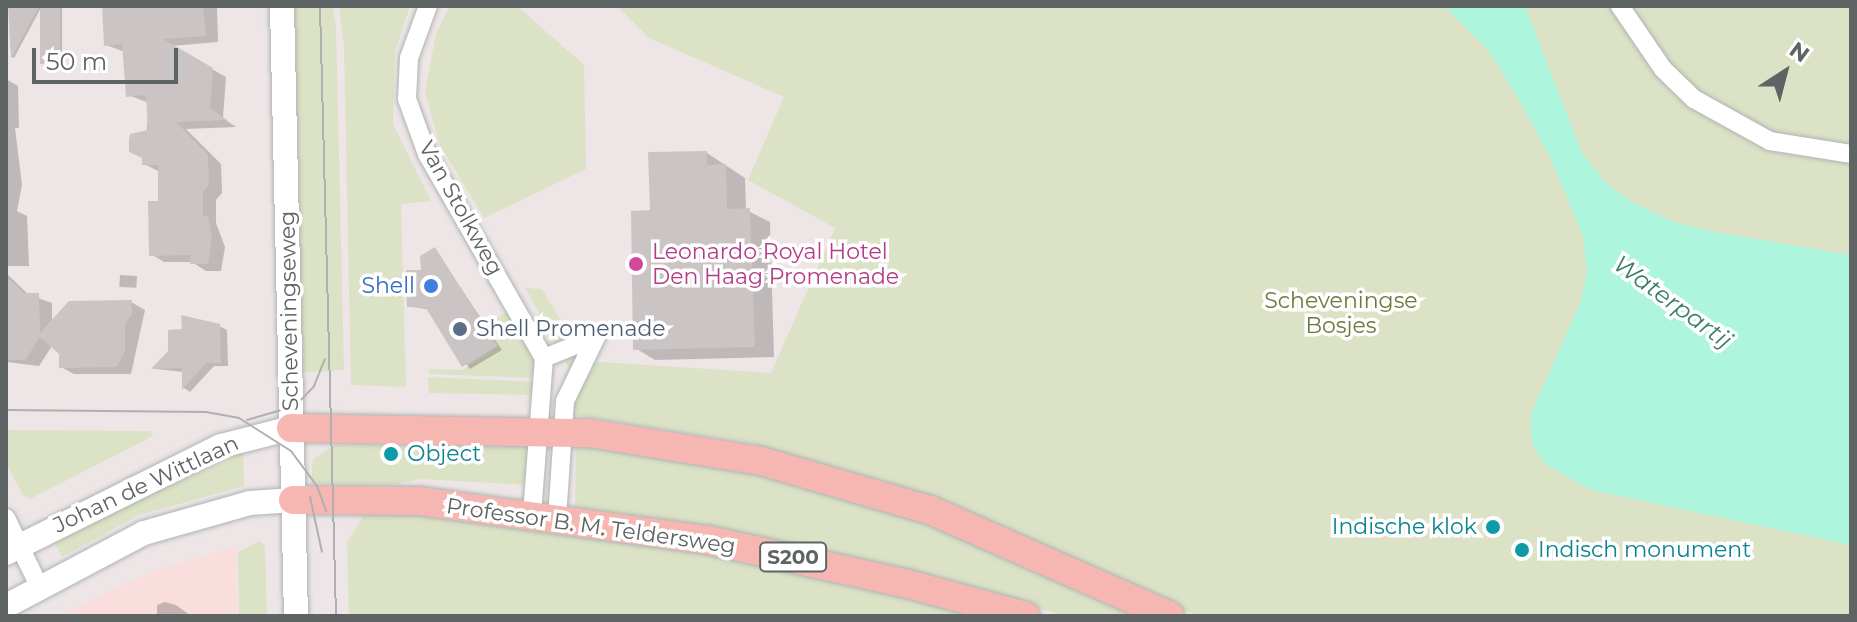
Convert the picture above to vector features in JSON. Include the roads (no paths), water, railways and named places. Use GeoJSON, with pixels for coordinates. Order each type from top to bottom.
{"type":"FeatureCollection","features":[{"type":"Feature","properties":{"kind":"main road"},"geometry":{"type":"LineString","coordinates":[[291,428],[550,432],[675,444],[761,461],[865,490],[968,526],[1170,616]]}},
{"type":"Feature","properties":{"kind":"main road","name":"Professor B. M. Teldersweg"},"geometry":{"type":"LineString","coordinates":[[293,500],[363,497],[544,515],[794,557],[1026,616]]}},
{"type":"Feature","properties":{"kind":"street","name":"Scheveningseweg"},"geometry":{"type":"LineString","coordinates":[[282,6],[296,616]]}},
{"type":"Feature","properties":{"kind":"street","name":"Van Stolkweg"},"geometry":{"type":"LineString","coordinates":[[428,6],[409,58],[407,99],[427,154],[544,358]]}},
{"type":"Feature","properties":{"kind":"street"},"geometry":{"type":"LineString","coordinates":[[1620,6],[1663,69],[1694,99],[1770,141],[1851,154]]}},
{"type":"Feature","properties":{"kind":"street"},"geometry":{"type":"LineString","coordinates":[[544,515],[550,432],[544,358],[596,337],[550,432]]}},
{"type":"Feature","properties":{"kind":"street","name":"Johan de Wittlaan"},"geometry":{"type":"LineString","coordinates":[[12,550],[221,446],[291,428]]}},
{"type":"Feature","properties":{"kind":"street","name":"Johan de Wittlaan"},"geometry":{"type":"LineString","coordinates":[[6,606],[178,521],[250,503],[293,500]]}},
{"type":"Feature","properties":{"kind":"street"},"geometry":{"type":"LineString","coordinates":[[6,518],[12,550],[40,588]]}},
{"type":"Feature","properties":{"kind":"water","name":"Waterpartij"},"geometry":{"type":"Polygon","coordinates":[[[1444,6],[1525,6],[1582,153],[1606,183],[1632,202],[1671,221],[1709,231],[1851,255],[1851,545],[1591,490],[1546,465],[1532,444],[1530,416],[1580,303],[1587,272],[1583,236],[1550,157],[1515,93],[1488,50],[1444,6]]]}},
{"type":"Feature","properties":{"kind":"tram line"},"geometry":{"type":"LineString","coordinates":[[320,6],[336,616]]}},
{"type":"Feature","properties":{"kind":"tram line"},"geometry":{"type":"LineString","coordinates":[[247,420],[295,406],[314,386],[325,359]]}},
{"type":"Feature","properties":{"kind":"tram line"},"geometry":{"type":"LineString","coordinates":[[6,410],[206,412],[239,418],[291,451],[317,486],[326,511]]}},
{"type":"Feature","properties":{"kind":"tram line"},"geometry":{"type":"LineString","coordinates":[[310,497],[322,552]]}},
{"type":"Feature","properties":{"kind":"place","name":"Leonardo Royal Hotel Den Haag Promenade"},"geometry":{"type":"Point","coordinates":[636,264]}},
{"type":"Feature","properties":{"kind":"place","name":"Shell"},"geometry":{"type":"Point","coordinates":[431,286]}},
{"type":"Feature","properties":{"kind":"place","name":"Shell Promenade"},"geometry":{"type":"Point","coordinates":[460,329]}},
{"type":"Feature","properties":{"kind":"place","name":"Object"},"geometry":{"type":"Point","coordinates":[391,454]}},
{"type":"Feature","properties":{"kind":"place","name":"Indische klok"},"geometry":{"type":"Point","coordinates":[1493,527]}},
{"type":"Feature","properties":{"kind":"place","name":"Indisch monument"},"geometry":{"type":"Point","coordinates":[1522,550]}},
{"type":"Feature","properties":{"kind":"park label","name":"Scheveningse Bosjes"},"geometry":{"type":"Point","coordinates":[1341,312]}}]}
